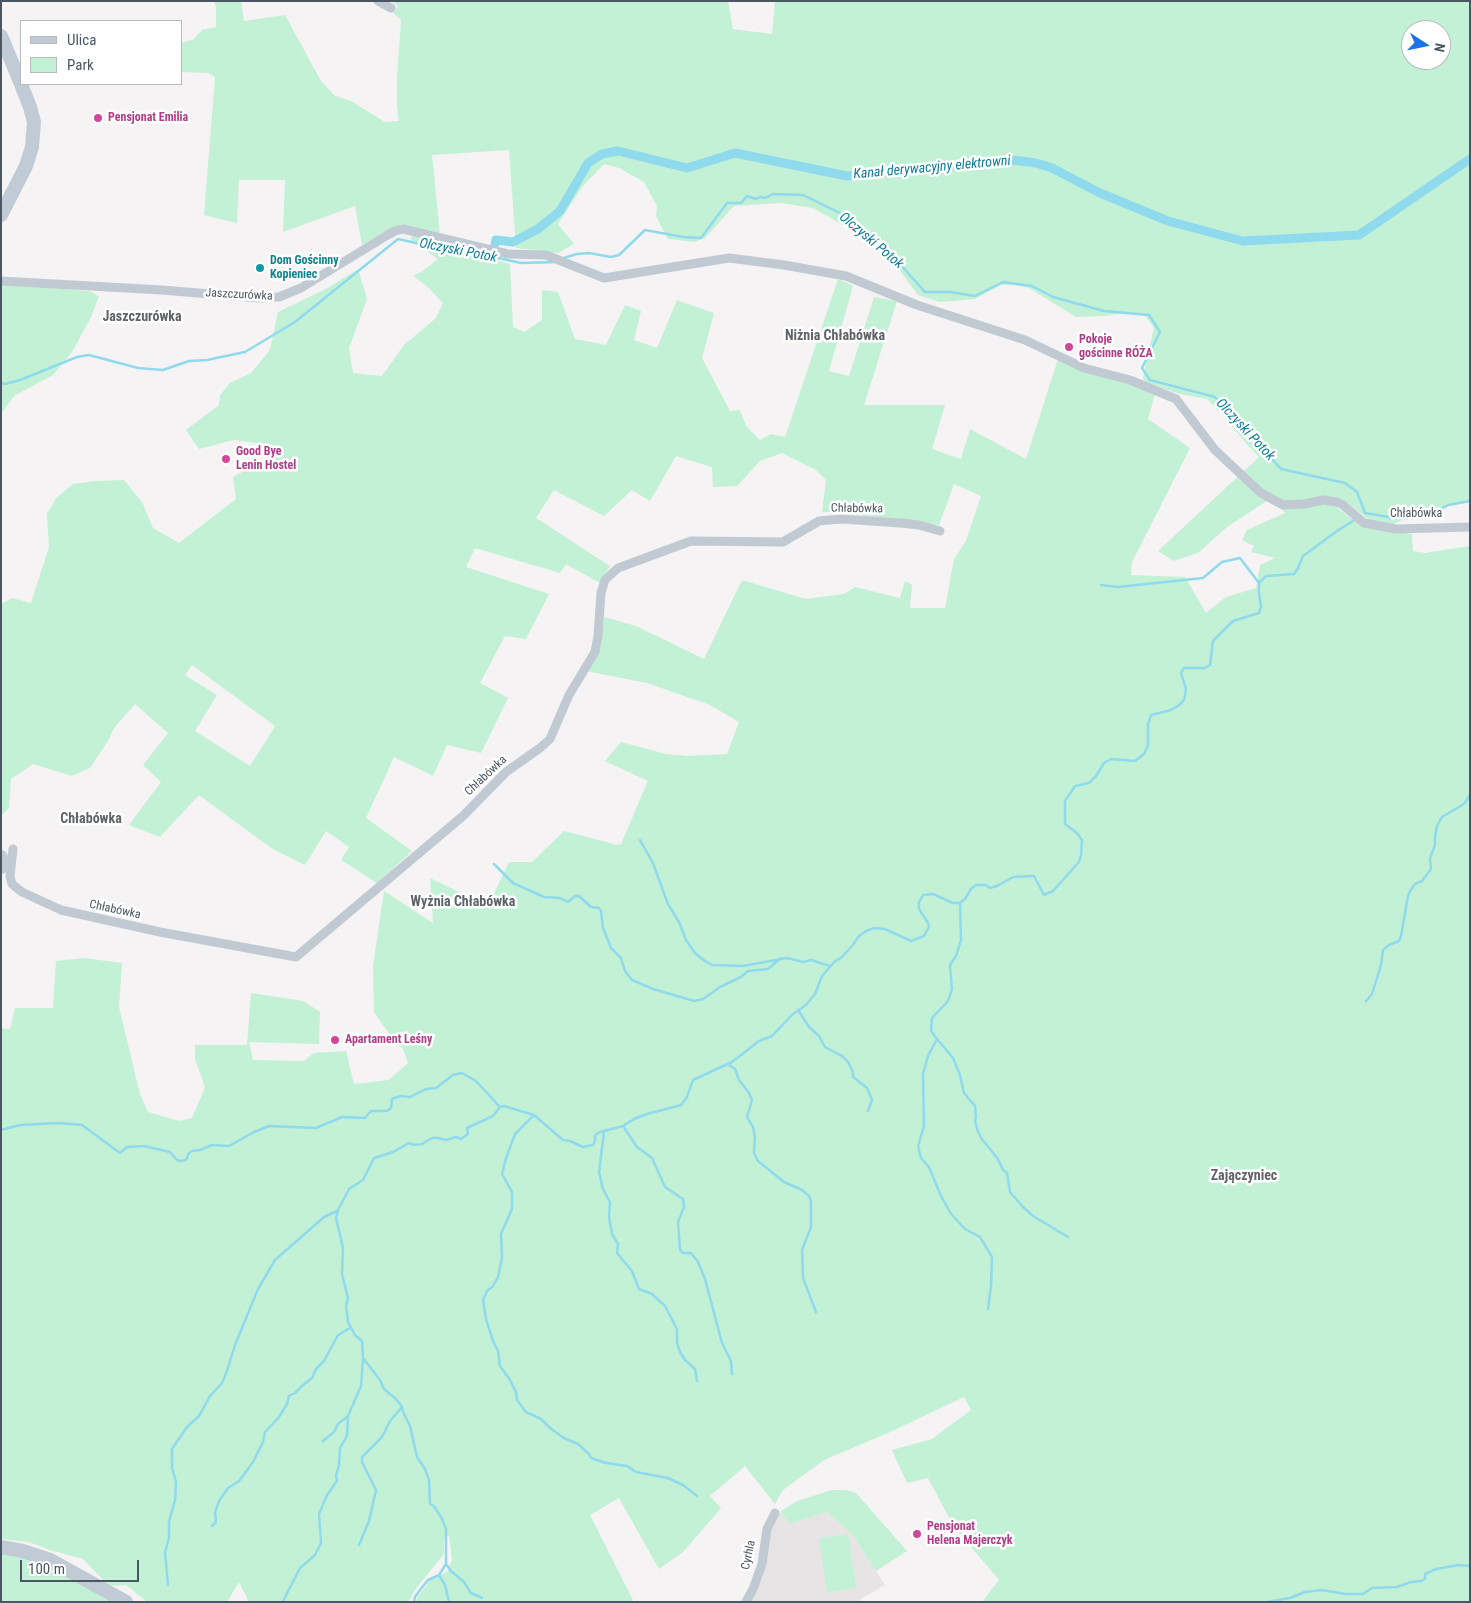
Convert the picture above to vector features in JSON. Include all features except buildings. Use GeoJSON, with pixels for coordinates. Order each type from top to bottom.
{"type":"FeatureCollection","features":[{"type":"Feature","properties":{"kind":"street"},"geometry":{"type":"LineString","coordinates":[[378,1],[391,8]]}},
{"type":"Feature","properties":{"kind":"street"},"geometry":{"type":"LineString","coordinates":[[1,36],[20,82]]}},
{"type":"Feature","properties":{"kind":"street"},"geometry":{"type":"LineString","coordinates":[[1,215],[24,172],[32,147],[33,118],[21,85]]}},
{"type":"Feature","properties":{"kind":"street","name":"Jaszczurówka"},"geometry":{"type":"LineString","coordinates":[[1,281],[162,290],[254,298],[279,297],[302,288],[386,236],[403,229],[508,254],[546,255]]}},
{"type":"Feature","properties":{"kind":"street","name":"Chłabówka"},"geometry":{"type":"LineString","coordinates":[[546,255],[604,278],[729,258],[846,276],[917,305],[1025,340],[1084,368],[1130,380],[1176,399],[1215,450],[1261,493],[1283,505],[1304,504],[1322,500],[1337,502],[1364,523],[1396,529],[1470,527]]}},
{"type":"Feature","properties":{"kind":"street","name":"Chłabówka"},"geometry":{"type":"LineString","coordinates":[[7,853],[12,884],[18,890],[57,909],[165,933],[296,956],[463,816],[506,772],[540,748],[550,738],[569,696],[595,652],[601,594],[605,580],[618,568],[691,541],[783,542],[819,521],[841,519],[901,522],[919,524],[940,531]]}},
{"type":"Feature","properties":{"kind":"street"},"geometry":{"type":"LineString","coordinates":[[1,868],[7,853]]}},
{"type":"Feature","properties":{"kind":"street","name":"Cyrhla"},"geometry":{"type":"LineString","coordinates":[[746,1602],[762,1564],[768,1530],[775,1513]]}},
{"type":"Feature","properties":{"kind":"street"},"geometry":{"type":"LineString","coordinates":[[1,1547],[23,1551],[53,1561],[126,1602]]}},
{"type":"Feature","properties":{"kind":"shaded area"},"geometry":{"type":"Polygon","coordinates":[[[781,1511],[789,1524],[827,1512],[851,1533],[885,1585],[861,1599],[861,1602],[753,1602],[750,1599],[773,1525],[781,1511]]]}},
{"type":"Feature","properties":{"kind":"green space"},"geometry":{"type":"Polygon","coordinates":[[[213,1],[241,1],[244,21],[285,15],[321,81],[335,96],[351,101],[385,122],[399,121],[397,78],[401,20],[393,13],[398,6],[392,1],[728,1],[733,29],[772,34],[775,1],[1470,1],[1470,501],[1411,515],[1392,525],[1369,520],[1348,503],[1335,506],[1363,525],[1380,530],[1412,534],[1413,551],[1425,553],[1470,546],[1470,1602],[982,1602],[999,1580],[954,1527],[928,1478],[907,1483],[892,1450],[932,1439],[971,1410],[964,1397],[888,1433],[824,1460],[783,1490],[775,1504],[745,1466],[710,1496],[721,1508],[683,1552],[659,1569],[619,1498],[590,1515],[633,1600],[631,1602],[416,1602],[430,1580],[447,1572],[452,1560],[449,1535],[444,1539],[444,1554],[417,1587],[408,1602],[249,1602],[239,1582],[227,1602],[147,1602],[126,1585],[109,1586],[83,1559],[29,1542],[1,1539],[1,1028],[10,1029],[15,1008],[53,1008],[56,961],[84,958],[122,963],[119,1007],[140,1094],[148,1112],[179,1121],[192,1118],[205,1087],[195,1059],[195,1045],[247,1045],[251,993],[303,1001],[320,1012],[319,1044],[249,1042],[253,1060],[304,1061],[314,1053],[346,1051],[354,1084],[389,1080],[408,1063],[403,1049],[395,1042],[374,1012],[373,966],[384,891],[433,923],[430,878],[488,906],[509,862],[532,862],[564,831],[617,845],[621,844],[648,781],[605,761],[621,742],[666,754],[687,756],[727,754],[739,722],[710,705],[647,683],[586,671],[601,646],[604,617],[636,626],[704,659],[742,580],[806,599],[844,594],[855,587],[900,598],[905,581],[912,585],[910,608],[945,608],[954,559],[966,541],[981,496],[954,484],[939,525],[822,512],[826,480],[816,470],[782,453],[760,461],[737,486],[713,487],[712,467],[676,456],[650,501],[632,490],[604,516],[554,490],[536,518],[610,566],[600,583],[566,564],[560,573],[475,548],[466,567],[549,594],[526,639],[505,636],[480,683],[508,698],[481,753],[447,745],[433,776],[394,757],[366,818],[412,851],[377,883],[341,860],[349,847],[326,831],[305,865],[271,848],[199,795],[160,837],[129,825],[161,782],[143,765],[168,733],[135,704],[114,728],[108,741],[90,768],[72,776],[33,764],[11,779],[9,808],[1,816],[1,604],[12,598],[31,603],[49,547],[47,514],[56,498],[73,484],[124,480],[142,502],[153,528],[179,543],[236,499],[233,477],[264,460],[263,444],[234,440],[199,449],[186,430],[219,405],[220,395],[230,383],[251,373],[270,350],[278,312],[326,289],[358,269],[367,299],[349,348],[353,373],[382,376],[404,345],[436,318],[443,303],[428,287],[413,276],[438,259],[411,240],[412,234],[510,264],[513,327],[524,332],[542,320],[542,290],[558,292],[575,339],[606,345],[625,305],[641,311],[634,340],[657,348],[677,300],[714,313],[702,358],[730,411],[740,410],[746,426],[760,440],[771,434],[785,437],[838,279],[853,286],[829,371],[849,376],[874,297],[897,301],[864,405],[945,405],[932,449],[961,459],[970,429],[1026,459],[1058,359],[1126,380],[1155,394],[1148,419],[1190,448],[1132,562],[1131,575],[1185,577],[1206,613],[1226,597],[1256,588],[1260,565],[1275,558],[1251,552],[1254,546],[1242,540],[1247,530],[1285,513],[1273,497],[1227,527],[1198,553],[1174,561],[1158,551],[1259,457],[1207,399],[1179,394],[1145,382],[1143,377],[1154,328],[1144,314],[1126,313],[1076,317],[1029,288],[1013,285],[1001,285],[975,299],[940,302],[918,295],[892,260],[848,228],[813,208],[781,203],[734,206],[705,238],[695,242],[668,239],[656,216],[657,206],[644,182],[619,168],[604,164],[582,187],[558,224],[574,244],[558,253],[516,248],[509,150],[432,155],[440,235],[395,228],[362,245],[355,206],[283,232],[285,180],[239,180],[237,223],[204,215],[215,77],[208,73],[182,72],[182,43],[194,39],[202,30],[216,27],[216,6],[213,1]],[[192,665],[185,675],[217,695],[195,731],[250,766],[275,726],[192,665]]]}},
{"type":"Feature","properties":{"kind":"green space"},"geometry":{"type":"Polygon","coordinates":[[[1,284],[89,291],[99,296],[91,317],[72,352],[53,375],[14,396],[1,414],[1,284]]]}},
{"type":"Feature","properties":{"kind":"green space"},"geometry":{"type":"Polygon","coordinates":[[[832,1490],[846,1490],[856,1493],[907,1551],[876,1571],[851,1533],[827,1512],[789,1524],[781,1511],[797,1501],[832,1490]]]}},
{"type":"Feature","properties":{"kind":"green space"},"geometry":{"type":"Polygon","coordinates":[[[848,1534],[856,1588],[827,1592],[819,1538],[848,1534]]]}},
{"type":"Feature","properties":{"kind":"green space"},"geometry":{"type":"Polygon","coordinates":[[[1,1553],[8,1553],[45,1565],[113,1602],[1,1602],[1,1553]]]}},
{"type":"Feature","properties":{"kind":"waterway","name":"Kanał derywacyjny elektrowni"},"geometry":{"type":"LineString","coordinates":[[495,244],[496,240],[513,242],[538,229],[560,211],[588,163],[602,154],[618,151],[687,168],[735,153],[847,176],[1012,160],[1036,163],[1052,168],[1100,193],[1168,221],[1243,241],[1359,235],[1470,159]]}},
{"type":"Feature","properties":{"kind":"waterway","name":"Olczyski Potok"},"geometry":{"type":"LineString","coordinates":[[560,259],[589,253],[611,257],[619,255],[645,230],[683,237],[701,238],[727,203],[741,203],[747,196],[756,199],[760,197],[765,198],[773,194],[803,195],[846,216],[868,239],[900,264],[925,292],[950,292],[975,296],[1003,282],[1032,286],[1053,297],[1104,311],[1149,315],[1160,332],[1142,368],[1150,380],[1215,397],[1281,469],[1345,483],[1357,492],[1365,513],[1400,519],[1430,515],[1448,505],[1470,501]]}},
{"type":"Feature","properties":{"kind":"waterway","name":"Olczyski Potok"},"geometry":{"type":"LineString","coordinates":[[1,383],[5,384],[20,380],[77,357],[89,355],[138,368],[163,370],[189,361],[207,360],[245,352],[295,322],[398,239],[461,253],[489,256],[521,263],[556,262]]}},
{"type":"Feature","properties":{"kind":"waterway"},"geometry":{"type":"LineString","coordinates":[[1,1130],[20,1125],[58,1123],[82,1125],[120,1153],[127,1147],[144,1146],[170,1152],[180,1161],[186,1160],[192,1151],[212,1145],[229,1146],[269,1126],[316,1128],[342,1117],[365,1118],[371,1111],[387,1111],[391,1108],[392,1099],[400,1096],[410,1097],[426,1089],[436,1088],[453,1075],[462,1073],[476,1081],[500,1107],[504,1106],[534,1115],[563,1140],[583,1147],[593,1145],[595,1135],[600,1132],[623,1126],[647,1114],[681,1105],[687,1097],[693,1080],[732,1062],[759,1041],[772,1036],[793,1014],[806,1005],[815,994],[822,976],[835,961],[841,958],[859,936],[866,931],[874,928],[885,929],[911,941],[924,936],[929,927],[919,909],[919,902],[923,895],[933,894],[953,903],[960,903],[976,885],[986,885],[990,888],[1013,877],[1030,876],[1034,876],[1044,895],[1053,891],[1079,862],[1081,855],[1082,840],[1077,833],[1065,824],[1065,801],[1075,786],[1089,783],[1104,763],[1111,759],[1135,761],[1144,754],[1148,745],[1148,724],[1151,715],[1171,710],[1184,700],[1186,689],[1181,673],[1184,668],[1205,668],[1210,665],[1213,641],[1233,621],[1259,613],[1261,606],[1259,583],[1266,576],[1294,574],[1303,556],[1353,521]]}},
{"type":"Feature","properties":{"kind":"waterway"},"geometry":{"type":"LineString","coordinates":[[1101,585],[1118,587],[1203,578],[1222,562],[1240,558],[1259,583]]}},
{"type":"Feature","properties":{"kind":"waterway"},"geometry":{"type":"LineString","coordinates":[[1366,1001],[1372,994],[1381,965],[1383,950],[1399,941],[1410,891],[1415,884],[1422,881],[1431,869],[1430,858],[1435,845],[1437,826],[1442,817],[1464,804],[1470,795]]}},
{"type":"Feature","properties":{"kind":"waterway"},"geometry":{"type":"LineString","coordinates":[[640,840],[653,863],[668,904],[679,922],[686,940],[695,953],[705,961],[712,965],[743,966],[787,958],[803,962],[811,960],[830,966]]}},
{"type":"Feature","properties":{"kind":"waterway"},"geometry":{"type":"LineString","coordinates":[[494,864],[513,883],[544,897],[560,898],[568,902],[575,896],[579,896],[591,907],[599,908],[603,928],[611,948],[621,958],[625,971],[632,980],[653,989],[694,1001],[703,999],[748,971],[768,969],[781,958]]}},
{"type":"Feature","properties":{"kind":"waterway"},"geometry":{"type":"LineString","coordinates":[[960,903],[961,940],[956,956],[950,965],[952,989],[948,1001],[932,1018],[931,1031],[937,1039],[928,1056],[923,1074],[924,1126],[918,1146],[921,1158],[929,1167],[951,1214],[965,1229],[980,1237],[992,1257],[988,1309]]}},
{"type":"Feature","properties":{"kind":"waterway"},"geometry":{"type":"LineString","coordinates":[[798,1010],[809,1027],[819,1036],[825,1047],[842,1056],[848,1062],[853,1072],[853,1077],[867,1088],[872,1100],[868,1111]]}},
{"type":"Feature","properties":{"kind":"waterway"},"geometry":{"type":"LineString","coordinates":[[937,1039],[953,1058],[960,1075],[964,1093],[975,1106],[977,1129],[981,1138],[1007,1173],[1010,1192],[1033,1216],[1068,1237]]}},
{"type":"Feature","properties":{"kind":"waterway"},"geometry":{"type":"LineString","coordinates":[[728,1064],[735,1069],[739,1080],[752,1100],[747,1117],[753,1127],[755,1137],[754,1153],[758,1161],[784,1182],[802,1190],[809,1196],[811,1201],[811,1227],[802,1250],[803,1278],[816,1312]]}},
{"type":"Feature","properties":{"kind":"waterway"},"geometry":{"type":"LineString","coordinates":[[414,1602],[415,1597],[428,1580],[439,1575],[446,1564],[446,1529],[434,1506],[430,1504],[429,1480],[425,1469],[417,1457],[410,1426],[402,1407],[384,1389],[380,1380],[363,1358],[362,1341],[355,1335],[348,1322],[346,1306],[348,1298],[342,1274],[343,1248],[336,1218],[349,1189],[363,1180],[374,1158],[393,1152],[409,1143],[414,1145],[422,1144],[432,1138],[446,1140],[456,1137],[461,1139],[468,1134],[467,1128],[493,1116],[500,1107]]}},
{"type":"Feature","properties":{"kind":"waterway"},"geometry":{"type":"LineString","coordinates":[[534,1115],[515,1134],[506,1158],[502,1174],[512,1192],[512,1209],[501,1234],[502,1258],[498,1277],[493,1286],[487,1291],[483,1300],[486,1319],[498,1351],[500,1366],[510,1380],[516,1392],[517,1400],[526,1412],[541,1419],[564,1438],[578,1444],[591,1458],[606,1463],[627,1466],[636,1472],[668,1478],[683,1485],[697,1496]]}},
{"type":"Feature","properties":{"kind":"waterway"},"geometry":{"type":"LineString","coordinates":[[623,1126],[637,1147],[652,1158],[665,1187],[683,1199],[684,1207],[678,1222],[680,1250],[683,1253],[691,1253],[698,1262],[705,1279],[722,1343],[731,1361],[732,1374]]}},
{"type":"Feature","properties":{"kind":"waterway"},"geometry":{"type":"LineString","coordinates":[[604,1132],[599,1172],[603,1189],[610,1202],[609,1217],[612,1234],[618,1244],[617,1253],[632,1271],[639,1289],[652,1294],[665,1306],[677,1329],[677,1343],[680,1352],[685,1360],[695,1369],[697,1381]]}},
{"type":"Feature","properties":{"kind":"waterway"},"geometry":{"type":"LineString","coordinates":[[168,1585],[165,1552],[169,1538],[169,1522],[175,1500],[176,1482],[172,1468],[172,1449],[187,1427],[199,1416],[210,1396],[222,1383],[258,1289],[275,1260],[324,1217],[337,1211]]}},
{"type":"Feature","properties":{"kind":"waterway"},"geometry":{"type":"LineString","coordinates":[[212,1526],[216,1522],[215,1513],[219,1501],[228,1488],[239,1481],[253,1462],[263,1442],[265,1432],[279,1417],[287,1404],[289,1396],[312,1378],[338,1335],[350,1328]]}},
{"type":"Feature","properties":{"kind":"waterway"},"geometry":{"type":"LineString","coordinates":[[283,1601],[300,1568],[315,1555],[321,1543],[319,1514],[327,1495],[337,1481],[340,1448],[347,1436],[348,1416],[361,1386],[363,1359]]}},
{"type":"Feature","properties":{"kind":"waterway"},"geometry":{"type":"LineString","coordinates":[[359,1545],[369,1521],[376,1490],[362,1462],[362,1457],[382,1437],[390,1421],[402,1407]]}},
{"type":"Feature","properties":{"kind":"waterway"},"geometry":{"type":"LineString","coordinates":[[323,1441],[348,1416]]}},
{"type":"Feature","properties":{"kind":"waterway"},"geometry":{"type":"LineString","coordinates":[[446,1564],[464,1582],[471,1593],[482,1598]]}},
{"type":"Feature","properties":{"kind":"waterway"},"geometry":{"type":"LineString","coordinates":[[1267,1602],[1290,1598],[1305,1592],[1322,1590],[1346,1594],[1363,1594],[1372,1588],[1397,1587],[1421,1581],[1425,1579],[1425,1574],[1436,1569],[1458,1565],[1470,1566]]}},
{"type":"Feature","properties":{"kind":"waterway"},"geometry":{"type":"LineString","coordinates":[[439,1575],[445,1585],[449,1602]]}},
{"type":"Feature","properties":{"kind":"place","name":"Pensjonat Emilia"},"geometry":{"type":"Point","coordinates":[98,118]}},
{"type":"Feature","properties":{"kind":"place","name":"Dom Gościnny Kopieniec"},"geometry":{"type":"Point","coordinates":[260,268]}},
{"type":"Feature","properties":{"kind":"place","name":"Pokoje gościnne RÓŻA"},"geometry":{"type":"Point","coordinates":[1069,347]}},
{"type":"Feature","properties":{"kind":"place","name":"Good Bye Lenin Hostel"},"geometry":{"type":"Point","coordinates":[226,459]}},
{"type":"Feature","properties":{"kind":"place","name":"Apartament Leśny"},"geometry":{"type":"Point","coordinates":[335,1040]}},
{"type":"Feature","properties":{"kind":"place","name":"Pensjonat Helena Majerczyk"},"geometry":{"type":"Point","coordinates":[917,1534]}},
{"type":"Feature","properties":{"kind":"district","name":"Jaszczurówka"},"geometry":{"type":"Point","coordinates":[142,317]}},
{"type":"Feature","properties":{"kind":"district","name":"Niżnia Chłabówka"},"geometry":{"type":"Point","coordinates":[835,336]}},
{"type":"Feature","properties":{"kind":"district","name":"Chłabówka"},"geometry":{"type":"Point","coordinates":[91,819]}},
{"type":"Feature","properties":{"kind":"district","name":"Wyżnia Chłabówka"},"geometry":{"type":"Point","coordinates":[463,902]}},
{"type":"Feature","properties":{"kind":"district","name":"Zajączyniec"},"geometry":{"type":"Point","coordinates":[1244,1176]}}]}
